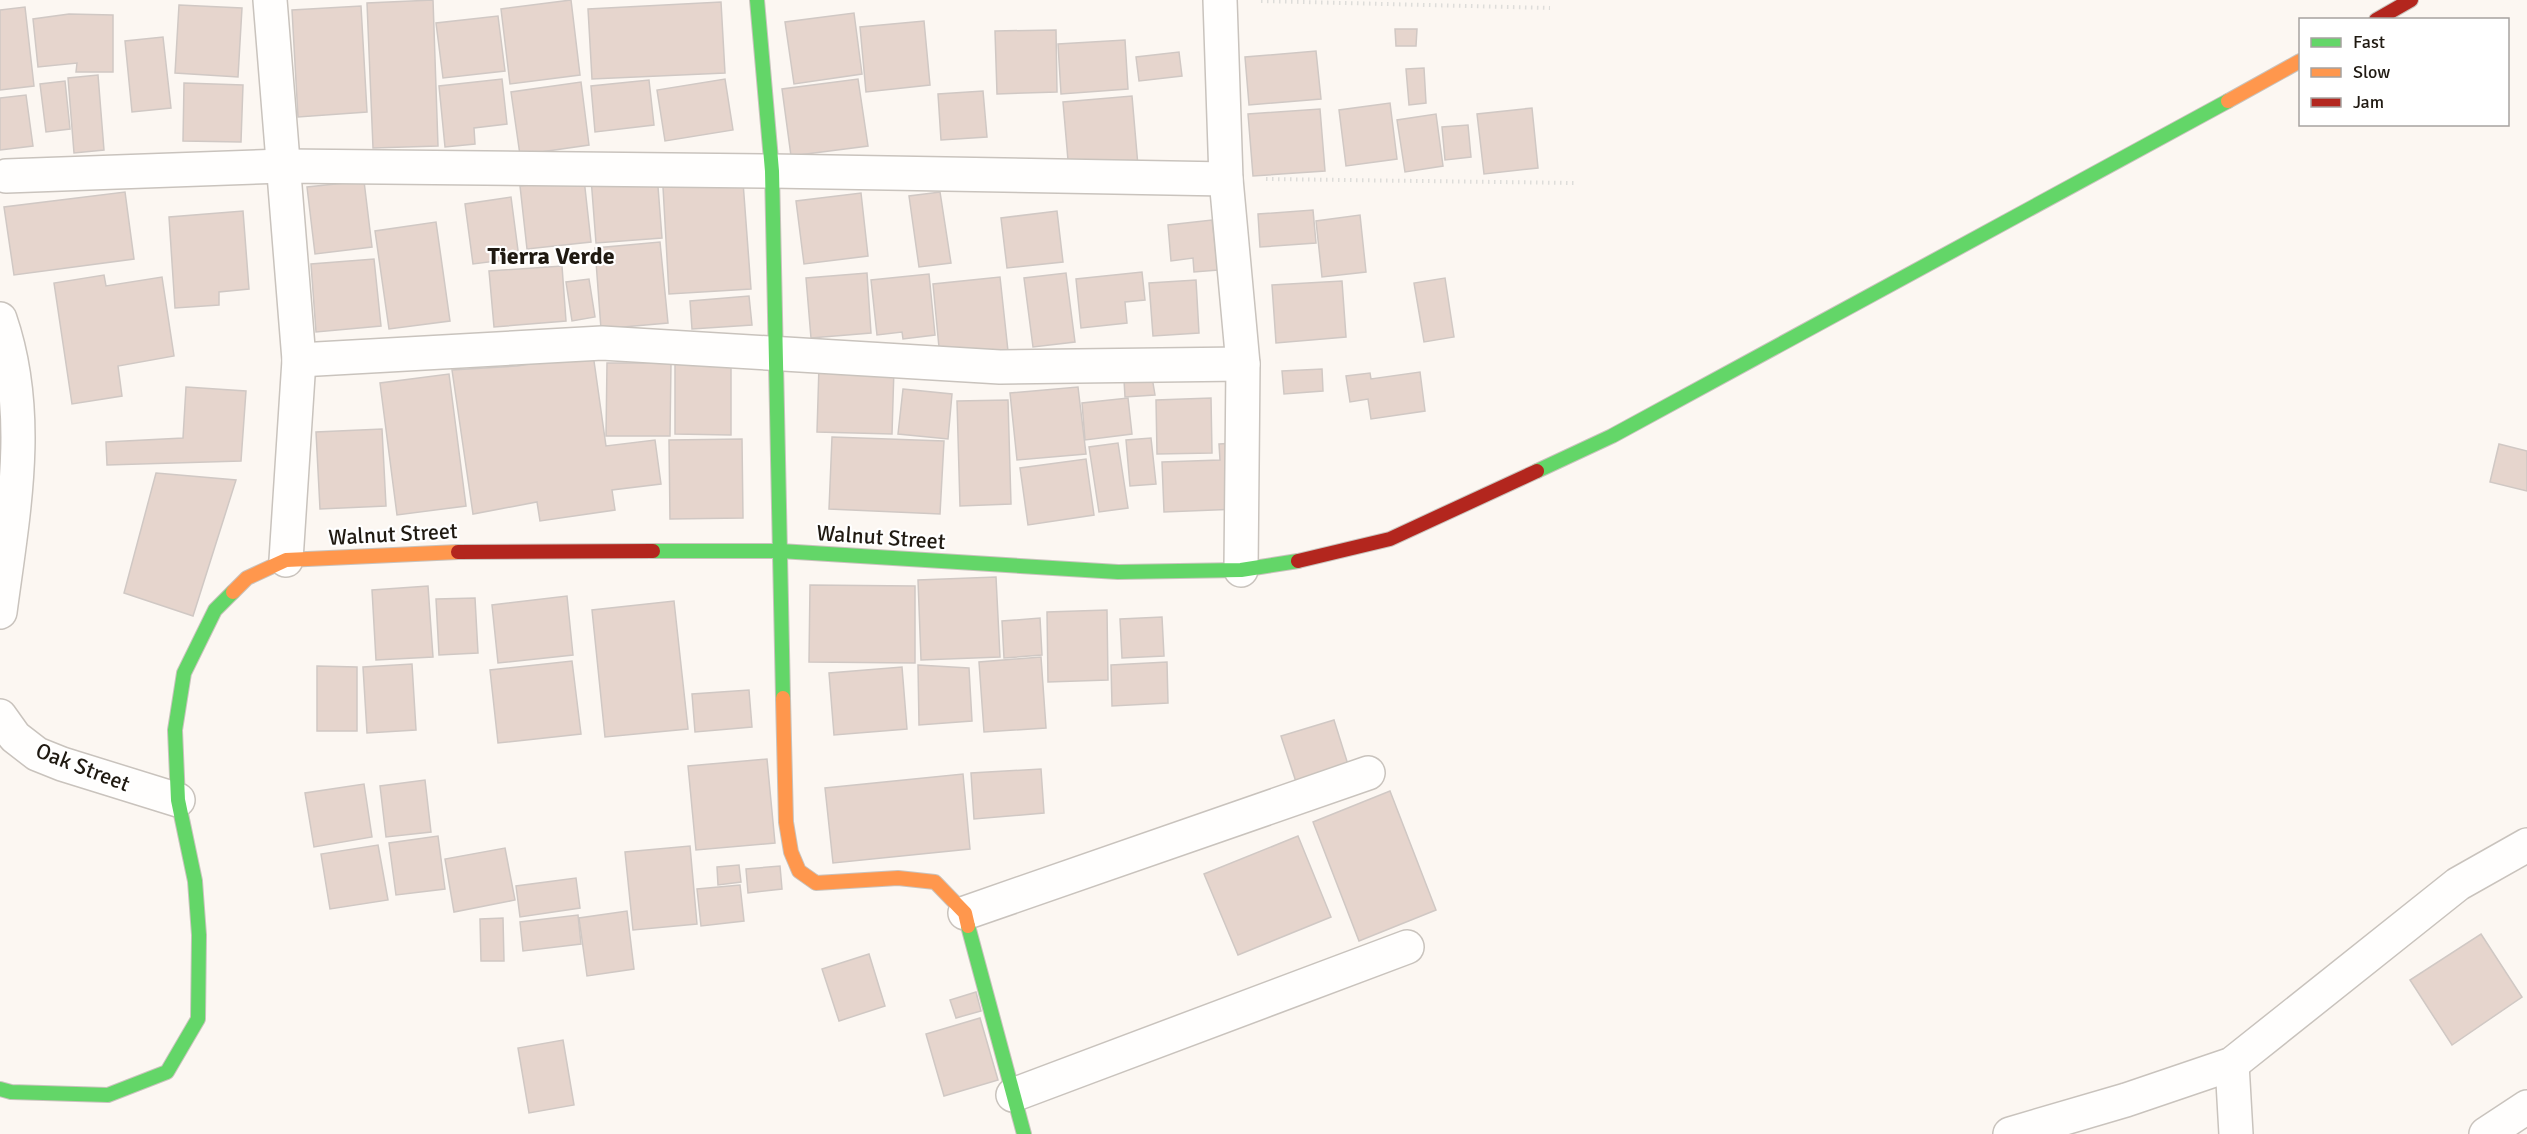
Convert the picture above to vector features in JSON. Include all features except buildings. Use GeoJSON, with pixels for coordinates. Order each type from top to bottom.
{"type":"FeatureCollection","features":[{"type":"Feature","properties":{"kind":"street"},"geometry":{"type":"LineString","coordinates":[[270,0],[299,360],[286,560]]}},
{"type":"Feature","properties":{"kind":"street"},"geometry":{"type":"LineString","coordinates":[[757,0],[772,171],[786,822],[791,852],[799,871],[816,883],[898,878],[935,882],[965,913],[1024,1134]]}},
{"type":"Feature","properties":{"kind":"street"},"geometry":{"type":"LineString","coordinates":[[1221,0],[1226,179],[1243,364],[1241,570]]}},
{"type":"Feature","properties":{"kind":"street"},"geometry":{"type":"LineString","coordinates":[[2380,18],[2411,0]]}},
{"type":"Feature","properties":{"kind":"street","name":"Walnut Street"},"geometry":{"type":"LineString","coordinates":[[0,1089],[10,1092],[108,1095],[167,1072],[198,1019],[199,935],[195,881],[178,800],[175,730],[183,673],[215,610],[247,578],[286,560],[490,550],[780,551],[1118,572],[1241,570],[1295,562],[1390,539],[1612,436],[2299,62]]}},
{"type":"Feature","properties":{"kind":"street"},"geometry":{"type":"LineString","coordinates":[[6,176],[283,166],[1226,179]]}},
{"type":"Feature","properties":{"kind":"street"},"geometry":{"type":"LineString","coordinates":[[0,319],[10,348],[18,401],[18,472],[0,612]]}},
{"type":"Feature","properties":{"kind":"street"},"geometry":{"type":"LineString","coordinates":[[299,360],[602,343],[1000,367],[1243,364]]}},
{"type":"Feature","properties":{"kind":"street","name":"Oak Street"},"geometry":{"type":"LineString","coordinates":[[0,716],[15,736],[37,754],[178,800]]}},
{"type":"Feature","properties":{"kind":"street"},"geometry":{"type":"LineString","coordinates":[[965,913],[1368,773]]}},
{"type":"Feature","properties":{"kind":"street"},"geometry":{"type":"LineString","coordinates":[[2014,1133],[2127,1100],[2232,1064],[2458,884],[2527,845]]}},
{"type":"Feature","properties":{"kind":"street"},"geometry":{"type":"LineString","coordinates":[[1013,1095],[1407,947]]}},
{"type":"Feature","properties":{"kind":"street"},"geometry":{"type":"LineString","coordinates":[[2232,1064],[2236,1134]]}},
{"type":"Feature","properties":{"kind":"street"},"geometry":{"type":"LineString","coordinates":[[2486,1134],[2527,1107]]}},
{"type":"Feature","properties":{"kind":"path"},"geometry":{"type":"LineString","coordinates":[[1221,0],[1550,8]]}},
{"type":"Feature","properties":{"kind":"path"},"geometry":{"type":"LineString","coordinates":[[1226,179],[1575,183]]}},
{"type":"Feature","properties":{"kind":"traffic: fast"},"geometry":{"type":"LineString","coordinates":[[757,0],[772,171],[783,698]]}},
{"type":"Feature","properties":{"kind":"traffic: fast"},"geometry":{"type":"LineString","coordinates":[[1537,471],[1612,436],[2228,101]]}},
{"type":"Feature","properties":{"kind":"traffic: fast"},"geometry":{"type":"LineString","coordinates":[[653,551],[780,551],[1118,572],[1241,570],[1298,561]]}},
{"type":"Feature","properties":{"kind":"traffic: fast"},"geometry":{"type":"LineString","coordinates":[[0,1089],[11,1092],[108,1095],[167,1072],[198,1019],[199,935],[195,881],[178,800],[175,730],[184,673],[215,610],[233,592]]}},
{"type":"Feature","properties":{"kind":"traffic: fast"},"geometry":{"type":"LineString","coordinates":[[968,926],[1024,1134]]}},
{"type":"Feature","properties":{"kind":"traffic: slow"},"geometry":{"type":"LineString","coordinates":[[2228,101],[2299,62]]}},
{"type":"Feature","properties":{"kind":"traffic: slow"},"geometry":{"type":"LineString","coordinates":[[233,592],[247,578],[286,560],[458,552]]}},
{"type":"Feature","properties":{"kind":"traffic: slow"},"geometry":{"type":"LineString","coordinates":[[783,698],[786,822],[791,852],[799,871],[816,883],[898,878],[935,882],[965,913],[968,926]]}},
{"type":"Feature","properties":{"kind":"traffic: jam"},"geometry":{"type":"LineString","coordinates":[[2380,18],[2411,0]]}},
{"type":"Feature","properties":{"kind":"traffic: jam"},"geometry":{"type":"LineString","coordinates":[[1298,561],[1390,539],[1537,471]]}},
{"type":"Feature","properties":{"kind":"traffic: jam"},"geometry":{"type":"LineString","coordinates":[[458,552],[653,551]]}},
{"type":"Feature","properties":{"kind":"district","name":"Tierra Verde"},"geometry":{"type":"Point","coordinates":[551,256]}}]}
